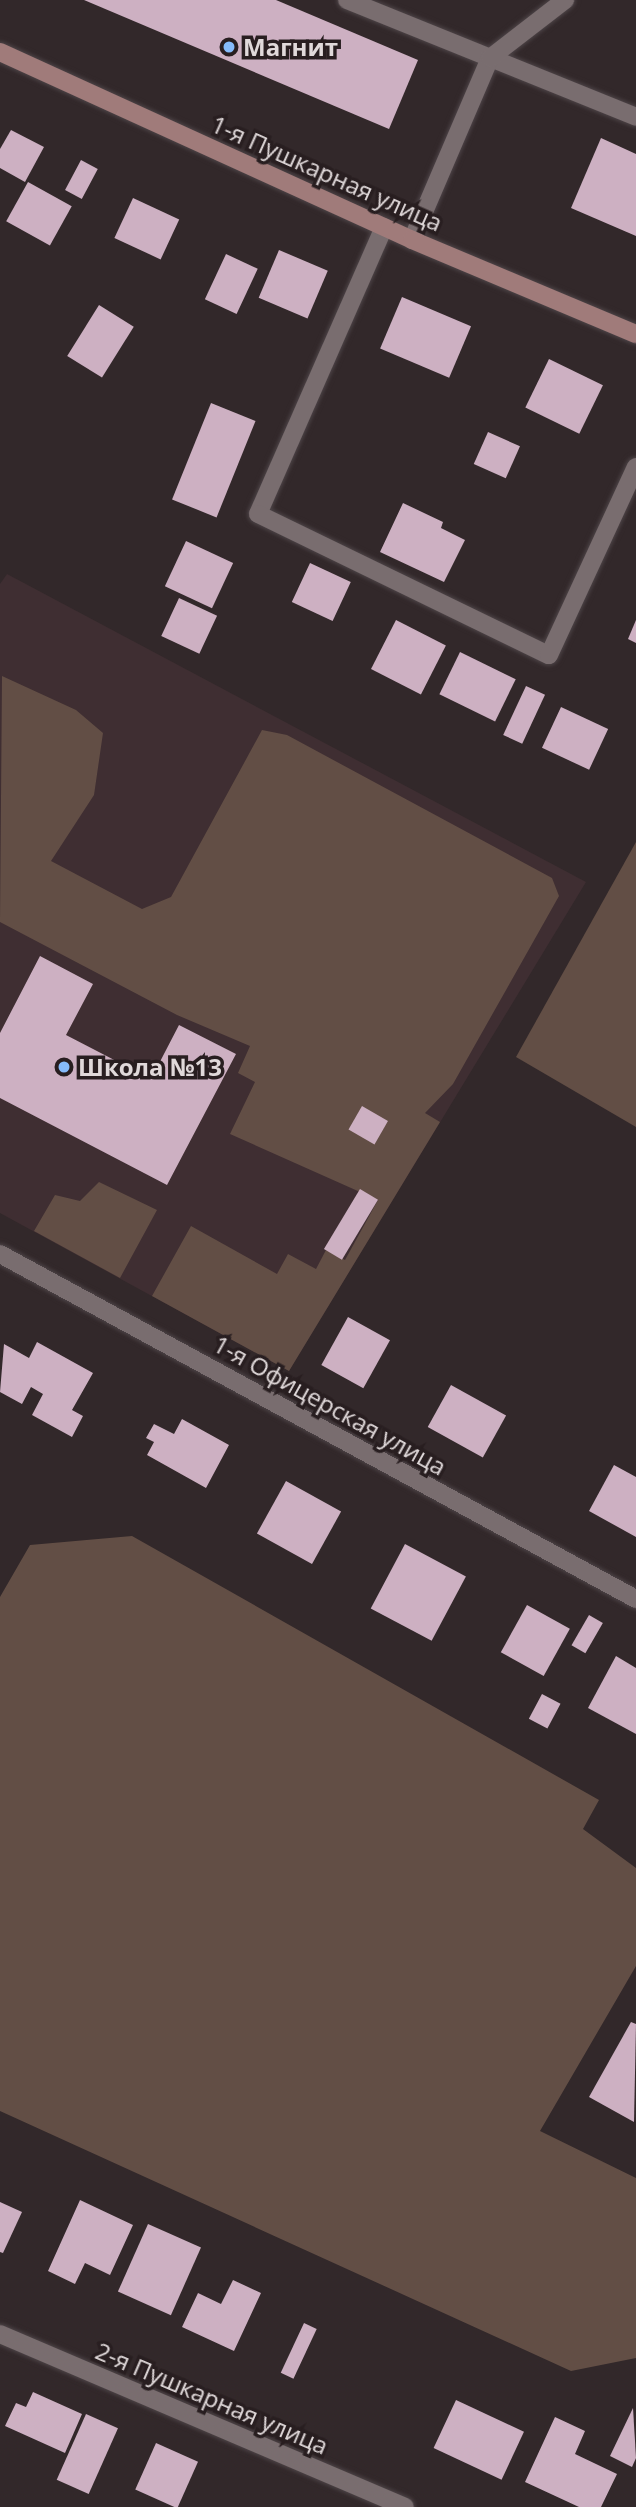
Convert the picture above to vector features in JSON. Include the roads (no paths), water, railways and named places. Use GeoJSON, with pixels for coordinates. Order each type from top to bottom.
{"type":"FeatureCollection","features":[{"type":"Feature","properties":{"kind":"main road","name":"1-я Пушкарная улица"},"geometry":{"type":"LineString","coordinates":[[0,51],[412,240],[636,334]]}},
{"type":"Feature","properties":{"kind":"street"},"geometry":{"type":"LineString","coordinates":[[347,0],[636,117]]}},
{"type":"Feature","properties":{"kind":"street"},"geometry":{"type":"LineString","coordinates":[[412,240],[490,58],[565,0]]}},
{"type":"Feature","properties":{"kind":"street"},"geometry":{"type":"LineString","coordinates":[[384,227],[258,514],[549,655],[636,467]]}},
{"type":"Feature","properties":{"kind":"street","name":"1-я Офицерская улица"},"geometry":{"type":"LineString","coordinates":[[0,1254],[636,1599]]}},
{"type":"Feature","properties":{"kind":"street","name":"2-я Пушкарная улица"},"geometry":{"type":"LineString","coordinates":[[0,2334],[405,2507]]}},
{"type":"Feature","properties":{"kind":"place","name":"Магнит"},"geometry":{"type":"Point","coordinates":[229,47]}},
{"type":"Feature","properties":{"kind":"place","name":"Школа №13"},"geometry":{"type":"Point","coordinates":[64,1067]}}]}
